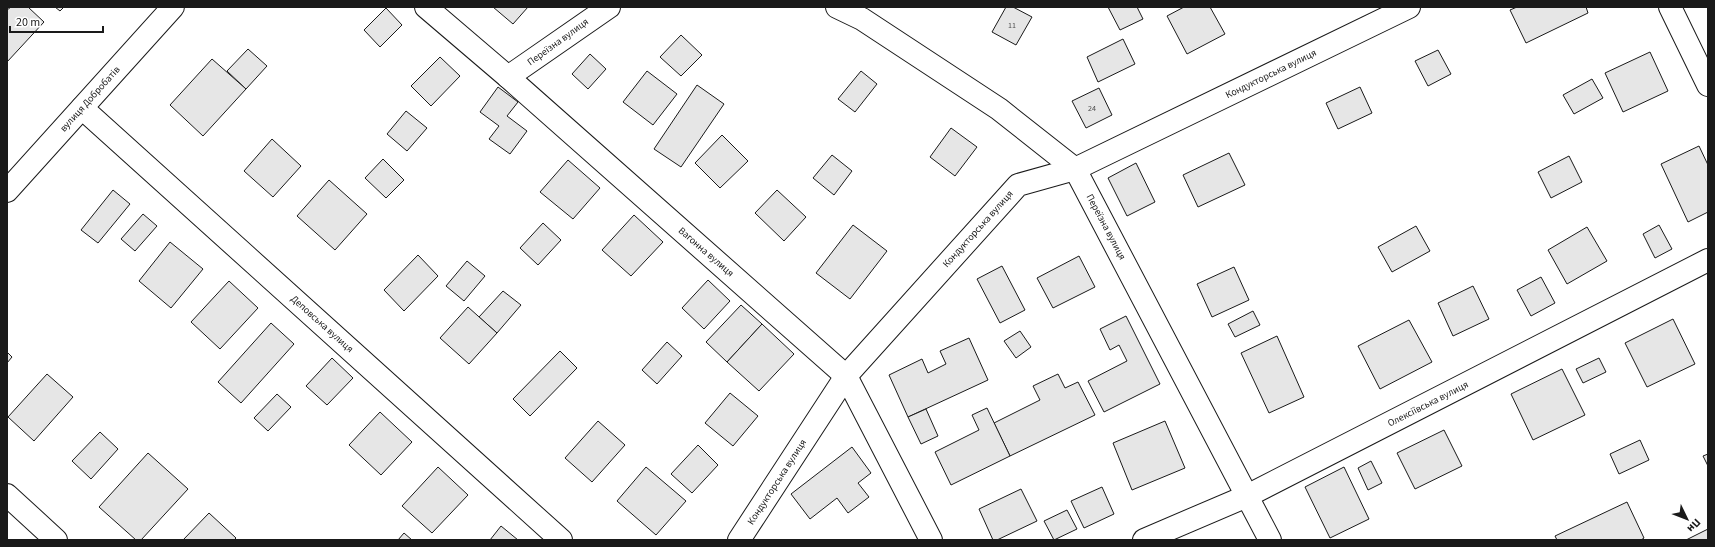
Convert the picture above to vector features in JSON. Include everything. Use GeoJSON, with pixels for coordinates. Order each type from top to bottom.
{"type":"FeatureCollection","features":[{"type":"Feature","properties":{"kind":"street","name":"вулиця Добробатів"},"geometry":{"type":"LineString","coordinates":[[7,191],[173,7]]}},
{"type":"Feature","properties":{"kind":"street","name":"Вагонна вулиця"},"geometry":{"type":"LineString","coordinates":[[426,7],[508,77],[846,376],[931,540]]}},
{"type":"Feature","properties":{"kind":"street","name":"Переїзна вулиця"},"geometry":{"type":"LineString","coordinates":[[508,77],[609,7]]}},
{"type":"Feature","properties":{"kind":"street","name":"Переїзна вулиця"},"geometry":{"type":"LineString","coordinates":[[837,7],[862,19],[999,109],[1076,170],[1270,540]]}},
{"type":"Feature","properties":{"kind":"street","name":"Кондукторська вулиця"},"geometry":{"type":"LineString","coordinates":[[739,540],[846,376],[1018,185],[1076,170],[1409,7]]}},
{"type":"Feature","properties":{"kind":"street"},"geometry":{"type":"LineString","coordinates":[[1670,7],[1708,85]]}},
{"type":"Feature","properties":{"kind":"street","name":"Деповська вулиця"},"geometry":{"type":"LineString","coordinates":[[82,108],[561,540]]}},
{"type":"Feature","properties":{"kind":"street","name":"Олексіївська вулиця"},"geometry":{"type":"LineString","coordinates":[[1144,540],[1247,496],[1708,260]]}},
{"type":"Feature","properties":{"kind":"street"},"geometry":{"type":"LineString","coordinates":[[7,495],[56,540]]}},
{"type":"Feature","properties":{"kind":"building"},"geometry":{"type":"Polygon","coordinates":[[[11,7],[28,7],[44,22],[7,62],[7,10],[11,7]]]}},
{"type":"Feature","properties":{"kind":"building"},"geometry":{"type":"Polygon","coordinates":[[[55,7],[64,7],[60,11],[55,7]]]}},
{"type":"Feature","properties":{"kind":"building"},"geometry":{"type":"Polygon","coordinates":[[[493,7],[528,7],[513,24],[493,7]]]}},
{"type":"Feature","properties":{"kind":"building"},"geometry":{"type":"Polygon","coordinates":[[[1006,7],[1013,7],[1032,17],[1016,45],[992,32],[1006,7]]]}},
{"type":"Feature","properties":{"kind":"building"},"geometry":{"type":"Polygon","coordinates":[[[1108,7],[1137,7],[1143,19],[1120,30],[1108,7]]]}},
{"type":"Feature","properties":{"kind":"building"},"geometry":{"type":"Polygon","coordinates":[[[1184,7],[1210,7],[1225,34],[1187,54],[1167,16],[1184,7]]]}},
{"type":"Feature","properties":{"kind":"building"},"geometry":{"type":"Polygon","coordinates":[[[1517,7],[1586,7],[1588,13],[1526,43],[1510,10],[1517,7]]]}},
{"type":"Feature","properties":{"kind":"building"},"geometry":{"type":"Polygon","coordinates":[[[386,8],[402,25],[380,47],[364,30],[386,8]]]}},
{"type":"Feature","properties":{"kind":"building"},"geometry":{"type":"Polygon","coordinates":[[[681,35],[702,55],[681,76],[660,57],[681,35]]]}},
{"type":"Feature","properties":{"kind":"building"},"geometry":{"type":"Polygon","coordinates":[[[1123,39],[1135,64],[1098,82],[1087,57],[1123,39]]]}},
{"type":"Feature","properties":{"kind":"building"},"geometry":{"type":"Polygon","coordinates":[[[248,49],[267,66],[246,89],[227,71],[248,49]]]}},
{"type":"Feature","properties":{"kind":"building"},"geometry":{"type":"Polygon","coordinates":[[[1438,50],[1451,74],[1428,86],[1415,61],[1438,50]]]}},
{"type":"Feature","properties":{"kind":"building"},"geometry":{"type":"Polygon","coordinates":[[[1650,52],[1668,91],[1623,112],[1605,73],[1650,52]]]}},
{"type":"Feature","properties":{"kind":"building"},"geometry":{"type":"Polygon","coordinates":[[[590,54],[606,69],[588,89],[572,74],[590,54]]]}},
{"type":"Feature","properties":{"kind":"building"},"geometry":{"type":"Polygon","coordinates":[[[440,57],[460,76],[431,106],[411,86],[440,57]]]}},
{"type":"Feature","properties":{"kind":"building"},"geometry":{"type":"Polygon","coordinates":[[[212,59],[246,89],[203,136],[170,105],[212,59]]]}},
{"type":"Feature","properties":{"kind":"building"},"geometry":{"type":"Polygon","coordinates":[[[647,71],[677,94],[653,125],[623,102],[647,71]]]}},
{"type":"Feature","properties":{"kind":"building"},"geometry":{"type":"Polygon","coordinates":[[[861,71],[877,84],[855,112],[838,99],[861,71]]]}},
{"type":"Feature","properties":{"kind":"building"},"geometry":{"type":"Polygon","coordinates":[[[1592,79],[1603,98],[1574,114],[1563,95],[1592,79]]]}},
{"type":"Feature","properties":{"kind":"building"},"geometry":{"type":"Polygon","coordinates":[[[697,85],[724,104],[681,167],[654,149],[697,85]]]}},
{"type":"Feature","properties":{"kind":"building"},"geometry":{"type":"Polygon","coordinates":[[[498,87],[518,102],[507,116],[527,131],[510,154],[489,139],[499,126],[480,112],[498,87]]]}},
{"type":"Feature","properties":{"kind":"building"},"geometry":{"type":"Polygon","coordinates":[[[1360,87],[1372,113],[1338,129],[1326,103],[1360,87]]]}},
{"type":"Feature","properties":{"kind":"building"},"geometry":{"type":"Polygon","coordinates":[[[1099,88],[1112,115],[1086,128],[1072,101],[1099,88]]]}},
{"type":"Feature","properties":{"kind":"building"},"geometry":{"type":"Polygon","coordinates":[[[406,111],[427,128],[407,151],[387,134],[406,111]]]}},
{"type":"Feature","properties":{"kind":"building"},"geometry":{"type":"Polygon","coordinates":[[[951,128],[977,147],[955,176],[930,157],[951,128]]]}},
{"type":"Feature","properties":{"kind":"building"},"geometry":{"type":"Polygon","coordinates":[[[722,135],[748,161],[720,188],[695,163],[722,135]]]}},
{"type":"Feature","properties":{"kind":"building"},"geometry":{"type":"Polygon","coordinates":[[[272,139],[301,166],[273,197],[244,171],[272,139]]]}},
{"type":"Feature","properties":{"kind":"building"},"geometry":{"type":"Polygon","coordinates":[[[1699,146],[1708,165],[1708,212],[1688,222],[1661,164],[1699,146]]]}},
{"type":"Feature","properties":{"kind":"building"},"geometry":{"type":"Polygon","coordinates":[[[1229,153],[1245,185],[1198,207],[1183,175],[1229,153]]]}},
{"type":"Feature","properties":{"kind":"building"},"geometry":{"type":"Polygon","coordinates":[[[832,155],[852,171],[834,195],[813,178],[832,155]]]}},
{"type":"Feature","properties":{"kind":"building"},"geometry":{"type":"Polygon","coordinates":[[[1569,156],[1582,182],[1551,198],[1538,172],[1569,156]]]}},
{"type":"Feature","properties":{"kind":"building"},"geometry":{"type":"Polygon","coordinates":[[[383,159],[404,180],[386,198],[365,178],[383,159]]]}},
{"type":"Feature","properties":{"kind":"building"},"geometry":{"type":"Polygon","coordinates":[[[568,160],[600,188],[573,219],[540,192],[568,160]]]}},
{"type":"Feature","properties":{"kind":"building"},"geometry":{"type":"Polygon","coordinates":[[[1136,163],[1155,202],[1127,216],[1108,178],[1136,163]]]}},
{"type":"Feature","properties":{"kind":"building"},"geometry":{"type":"Polygon","coordinates":[[[329,180],[367,214],[335,250],[297,216],[329,180]]]}},
{"type":"Feature","properties":{"kind":"building"},"geometry":{"type":"Polygon","coordinates":[[[113,190],[130,204],[98,243],[81,230],[113,190]]]}},
{"type":"Feature","properties":{"kind":"building"},"geometry":{"type":"Polygon","coordinates":[[[777,190],[806,217],[784,241],[755,213],[777,190]]]}},
{"type":"Feature","properties":{"kind":"building"},"geometry":{"type":"Polygon","coordinates":[[[143,214],[157,226],[135,251],[121,239],[143,214]]]}},
{"type":"Feature","properties":{"kind":"building"},"geometry":{"type":"Polygon","coordinates":[[[634,215],[663,242],[631,276],[602,250],[634,215]]]}},
{"type":"Feature","properties":{"kind":"building"},"geometry":{"type":"Polygon","coordinates":[[[543,223],[561,240],[538,265],[520,248],[543,223]]]}},
{"type":"Feature","properties":{"kind":"building"},"geometry":{"type":"Polygon","coordinates":[[[853,225],[887,251],[850,299],[816,273],[853,225]]]}},
{"type":"Feature","properties":{"kind":"building"},"geometry":{"type":"Polygon","coordinates":[[[1659,225],[1672,249],[1655,258],[1643,234],[1659,225]]]}},
{"type":"Feature","properties":{"kind":"building"},"geometry":{"type":"Polygon","coordinates":[[[1416,226],[1430,251],[1392,272],[1378,247],[1416,226]]]}},
{"type":"Feature","properties":{"kind":"building"},"geometry":{"type":"Polygon","coordinates":[[[1587,227],[1607,261],[1567,284],[1548,250],[1587,227]]]}},
{"type":"Feature","properties":{"kind":"building"},"geometry":{"type":"Polygon","coordinates":[[[170,242],[203,269],[171,308],[139,281],[170,242]]]}},
{"type":"Feature","properties":{"kind":"building"},"geometry":{"type":"Polygon","coordinates":[[[418,255],[438,276],[404,311],[384,290],[418,255]]]}},
{"type":"Feature","properties":{"kind":"building"},"geometry":{"type":"Polygon","coordinates":[[[1079,256],[1095,287],[1053,308],[1037,278],[1079,256]]]}},
{"type":"Feature","properties":{"kind":"building"},"geometry":{"type":"Polygon","coordinates":[[[467,261],[485,276],[464,301],[446,286],[467,261]]]}},
{"type":"Feature","properties":{"kind":"building"},"geometry":{"type":"Polygon","coordinates":[[[1002,266],[1025,310],[1000,323],[977,279],[1002,266]]]}},
{"type":"Feature","properties":{"kind":"building"},"geometry":{"type":"Polygon","coordinates":[[[1234,267],[1249,300],[1212,317],[1197,284],[1234,267]]]}},
{"type":"Feature","properties":{"kind":"building"},"geometry":{"type":"Polygon","coordinates":[[[1541,277],[1555,303],[1531,316],[1517,290],[1541,277]]]}},
{"type":"Feature","properties":{"kind":"building"},"geometry":{"type":"Polygon","coordinates":[[[708,280],[730,301],[704,329],[682,308],[708,280]]]}},
{"type":"Feature","properties":{"kind":"building"},"geometry":{"type":"Polygon","coordinates":[[[229,281],[258,308],[220,349],[191,322],[229,281]]]}},
{"type":"Feature","properties":{"kind":"building"},"geometry":{"type":"Polygon","coordinates":[[[1473,286],[1489,319],[1453,336],[1438,303],[1473,286]]]}},
{"type":"Feature","properties":{"kind":"building"},"geometry":{"type":"Polygon","coordinates":[[[503,291],[521,305],[497,333],[479,317],[503,291]]]}},
{"type":"Feature","properties":{"kind":"building"},"geometry":{"type":"Polygon","coordinates":[[[741,305],[762,324],[727,362],[706,342],[741,305]]]}},
{"type":"Feature","properties":{"kind":"building"},"geometry":{"type":"Polygon","coordinates":[[[468,307],[497,333],[469,364],[440,338],[468,307]]]}},
{"type":"Feature","properties":{"kind":"building"},"geometry":{"type":"Polygon","coordinates":[[[1253,311],[1260,325],[1235,337],[1228,324],[1253,311]]]}},
{"type":"Feature","properties":{"kind":"building"},"geometry":{"type":"Polygon","coordinates":[[[1126,316],[1160,384],[1104,412],[1088,381],[1127,361],[1119,345],[1110,350],[1100,329],[1126,316]]]}},
{"type":"Feature","properties":{"kind":"building"},"geometry":{"type":"Polygon","coordinates":[[[1673,319],[1695,364],[1647,387],[1625,343],[1673,319]]]}},
{"type":"Feature","properties":{"kind":"building"},"geometry":{"type":"Polygon","coordinates":[[[1409,320],[1432,362],[1380,389],[1358,346],[1409,320]]]}},
{"type":"Feature","properties":{"kind":"building"},"geometry":{"type":"Polygon","coordinates":[[[271,323],[294,344],[241,403],[218,382],[271,323]]]}},
{"type":"Feature","properties":{"kind":"building"},"geometry":{"type":"Polygon","coordinates":[[[762,324],[794,354],[759,391],[727,362],[762,324]]]}},
{"type":"Feature","properties":{"kind":"building"},"geometry":{"type":"Polygon","coordinates":[[[1020,331],[1031,347],[1016,358],[1004,341],[1020,331]]]}},
{"type":"Feature","properties":{"kind":"building"},"geometry":{"type":"Polygon","coordinates":[[[1277,336],[1304,397],[1269,413],[1241,353],[1277,336]]]}},
{"type":"Feature","properties":{"kind":"building"},"geometry":{"type":"Polygon","coordinates":[[[969,338],[988,380],[908,417],[889,375],[922,359],[928,373],[946,364],[940,351],[969,338]]]}},
{"type":"Feature","properties":{"kind":"building"},"geometry":{"type":"Polygon","coordinates":[[[667,342],[682,356],[657,384],[642,370],[667,342]]]}},
{"type":"Feature","properties":{"kind":"building"},"geometry":{"type":"Polygon","coordinates":[[[560,351],[577,368],[530,416],[513,399],[560,351]]]}},
{"type":"Feature","properties":{"kind":"building"},"geometry":{"type":"Polygon","coordinates":[[[7,352],[12,357],[7,363],[7,352]]]}},
{"type":"Feature","properties":{"kind":"building"},"geometry":{"type":"Polygon","coordinates":[[[332,358],[353,378],[327,405],[306,386],[332,358]]]}},
{"type":"Feature","properties":{"kind":"building"},"geometry":{"type":"Polygon","coordinates":[[[1599,358],[1606,372],[1583,383],[1576,369],[1599,358]]]}},
{"type":"Feature","properties":{"kind":"building"},"geometry":{"type":"Polygon","coordinates":[[[1562,369],[1585,415],[1533,440],[1511,394],[1562,369]]]}},
{"type":"Feature","properties":{"kind":"building"},"geometry":{"type":"Polygon","coordinates":[[[47,374],[73,397],[34,441],[8,417],[47,374]]]}},
{"type":"Feature","properties":{"kind":"building"},"geometry":{"type":"Polygon","coordinates":[[[1058,374],[1065,388],[1078,382],[1095,415],[1010,456],[994,423],[1040,400],[1033,386],[1058,374]]]}},
{"type":"Feature","properties":{"kind":"building"},"geometry":{"type":"Polygon","coordinates":[[[730,393],[758,416],[733,446],[705,423],[730,393]]]}},
{"type":"Feature","properties":{"kind":"building"},"geometry":{"type":"Polygon","coordinates":[[[277,394],[291,407],[268,431],[254,418],[277,394]]]}},
{"type":"Feature","properties":{"kind":"building"},"geometry":{"type":"Polygon","coordinates":[[[987,408],[1010,456],[951,485],[935,452],[979,430],[972,415],[987,408]]]}},
{"type":"Feature","properties":{"kind":"building"},"geometry":{"type":"Polygon","coordinates":[[[926,409],[938,436],[921,444],[908,417],[926,409]]]}},
{"type":"Feature","properties":{"kind":"building"},"geometry":{"type":"Polygon","coordinates":[[[380,412],[412,442],[381,475],[349,445],[380,412]]]}},
{"type":"Feature","properties":{"kind":"building"},"geometry":{"type":"Polygon","coordinates":[[[598,421],[625,445],[592,482],[565,458],[598,421]]]}},
{"type":"Feature","properties":{"kind":"building"},"geometry":{"type":"Polygon","coordinates":[[[1165,421],[1185,468],[1132,490],[1113,443],[1165,421]]]}},
{"type":"Feature","properties":{"kind":"building"},"geometry":{"type":"Polygon","coordinates":[[[1444,430],[1462,466],[1415,489],[1397,453],[1444,430]]]}},
{"type":"Feature","properties":{"kind":"building"},"geometry":{"type":"Polygon","coordinates":[[[100,432],[118,449],[91,479],[72,461],[100,432]]]}},
{"type":"Feature","properties":{"kind":"building"},"geometry":{"type":"Polygon","coordinates":[[[1640,440],[1649,460],[1619,474],[1610,454],[1640,440]]]}},
{"type":"Feature","properties":{"kind":"building"},"geometry":{"type":"Polygon","coordinates":[[[698,445],[718,465],[692,493],[671,474],[698,445]]]}},
{"type":"Feature","properties":{"kind":"building"},"geometry":{"type":"Polygon","coordinates":[[[852,447],[871,473],[858,483],[869,497],[848,513],[837,498],[810,519],[791,494],[852,447]]]}},
{"type":"Feature","properties":{"kind":"building"},"geometry":{"type":"Polygon","coordinates":[[[148,453],[188,489],[141,540],[136,540],[99,507],[148,453]]]}},
{"type":"Feature","properties":{"kind":"building"},"geometry":{"type":"Polygon","coordinates":[[[1708,454],[1708,466],[1703,456],[1708,454]]]}},
{"type":"Feature","properties":{"kind":"building"},"geometry":{"type":"Polygon","coordinates":[[[1371,461],[1382,483],[1368,490],[1358,468],[1371,461]]]}},
{"type":"Feature","properties":{"kind":"building"},"geometry":{"type":"Polygon","coordinates":[[[438,467],[468,495],[432,533],[402,506],[438,467]]]}},
{"type":"Feature","properties":{"kind":"building"},"geometry":{"type":"Polygon","coordinates":[[[646,467],[686,501],[656,535],[617,501],[646,467]]]}},
{"type":"Feature","properties":{"kind":"building"},"geometry":{"type":"Polygon","coordinates":[[[1344,467],[1369,519],[1330,538],[1305,487],[1344,467]]]}},
{"type":"Feature","properties":{"kind":"building"},"geometry":{"type":"Polygon","coordinates":[[[1102,487],[1114,514],[1084,528],[1071,501],[1102,487]]]}},
{"type":"Feature","properties":{"kind":"building"},"geometry":{"type":"Polygon","coordinates":[[[1021,489],[1037,521],[997,540],[993,540],[979,509],[1021,489]]]}},
{"type":"Feature","properties":{"kind":"building"},"geometry":{"type":"Polygon","coordinates":[[[1627,502],[1644,538],[1641,540],[1557,540],[1555,536],[1627,502]]]}},
{"type":"Feature","properties":{"kind":"building"},"geometry":{"type":"Polygon","coordinates":[[[1067,510],[1077,529],[1054,540],[1044,521],[1067,510]]]}},
{"type":"Feature","properties":{"kind":"building"},"geometry":{"type":"Polygon","coordinates":[[[209,513],[236,538],[234,540],[183,540],[209,513]]]}},
{"type":"Feature","properties":{"kind":"building"},"geometry":{"type":"Polygon","coordinates":[[[501,526],[518,540],[490,540],[501,526]]]}},
{"type":"Feature","properties":{"kind":"building"},"geometry":{"type":"Polygon","coordinates":[[[1708,529],[1708,540],[1686,540],[1708,529]]]}},
{"type":"Feature","properties":{"kind":"building"},"geometry":{"type":"Polygon","coordinates":[[[404,533],[412,540],[398,540],[404,533]]]}}]}
